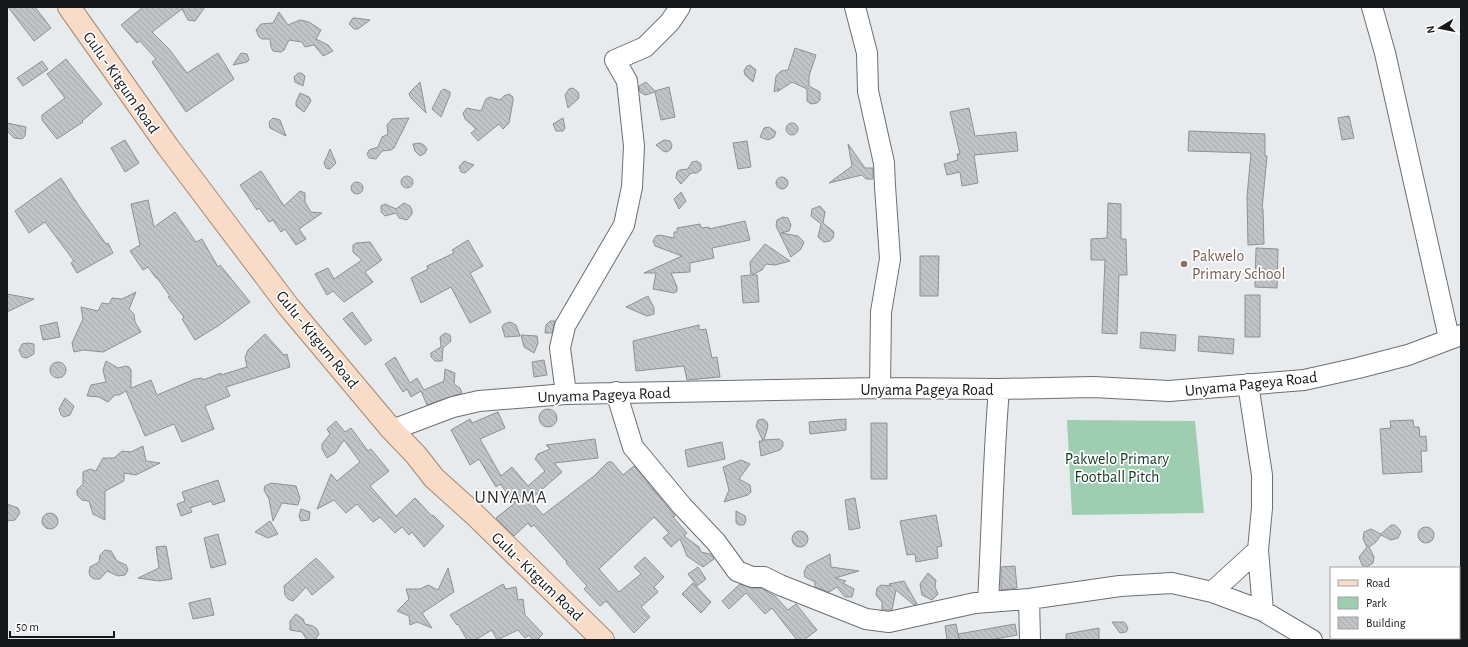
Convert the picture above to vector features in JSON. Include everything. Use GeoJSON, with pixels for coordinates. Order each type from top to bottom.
{"type":"FeatureCollection","features":[{"type":"Feature","properties":{"kind":"main road","name":"Gulu - Kitgum Road"},"geometry":{"type":"LineString","coordinates":[[69,7],[168,147],[288,306],[392,430],[416,455],[434,478],[474,514],[603,640]]}},
{"type":"Feature","properties":{"kind":"street"},"geometry":{"type":"LineString","coordinates":[[566,394],[560,348],[565,326],[624,225],[632,187],[634,146],[627,81],[615,60],[645,47],[670,22],[680,7]]}},
{"type":"Feature","properties":{"kind":"street"},"geometry":{"type":"LineString","coordinates":[[855,7],[867,53],[868,91],[884,162],[886,186],[890,259],[881,312],[880,388]]}},
{"type":"Feature","properties":{"kind":"street"},"geometry":{"type":"LineString","coordinates":[[1372,7],[1385,53],[1455,337]]}},
{"type":"Feature","properties":{"kind":"street","name":"Unyama Pageya Road"},"geometry":{"type":"LineString","coordinates":[[392,430],[453,407],[479,401],[566,394],[880,388],[999,389],[1093,387],[1168,391],[1304,380],[1358,368],[1408,354],[1455,337]]}},
{"type":"Feature","properties":{"kind":"street"},"geometry":{"type":"LineString","coordinates":[[1248,384],[1262,475],[1262,508],[1258,550],[1263,611]]}},
{"type":"Feature","properties":{"kind":"street"},"geometry":{"type":"LineString","coordinates":[[988,602],[999,389]]}},
{"type":"Feature","properties":{"kind":"street"},"geometry":{"type":"LineString","coordinates":[[616,392],[633,447],[682,506],[716,542],[737,571],[752,576],[764,577],[780,585],[866,619],[889,622],[952,607],[988,602],[1029,599],[1120,586],[1172,583],[1212,592],[1263,611],[1312,640]]}},
{"type":"Feature","properties":{"kind":"street"},"geometry":{"type":"LineString","coordinates":[[1212,592],[1258,550]]}},
{"type":"Feature","properties":{"kind":"street"},"geometry":{"type":"LineString","coordinates":[[1029,599],[1030,640]]}},
{"type":"Feature","properties":{"kind":"green space","name":"Pakwelo Primary Football Pitch"},"geometry":{"type":"Polygon","coordinates":[[[1067,420],[1195,421],[1204,513],[1072,515],[1067,420]]]}},
{"type":"Feature","properties":{"kind":"building"},"geometry":{"type":"Polygon","coordinates":[[[8,7],[35,7],[51,28],[34,41],[8,7]]]}},
{"type":"Feature","properties":{"kind":"building"},"geometry":{"type":"Polygon","coordinates":[[[143,7],[205,7],[195,21],[188,20],[182,9],[152,32],[169,49],[187,73],[218,53],[234,79],[186,112],[152,62],[156,59],[140,41],[137,43],[121,25],[143,7]]]}},
{"type":"Feature","properties":{"kind":"building"},"geometry":{"type":"Polygon","coordinates":[[[279,12],[288,25],[300,20],[309,22],[321,30],[316,39],[328,45],[333,51],[323,56],[314,45],[305,47],[302,42],[289,40],[284,50],[281,52],[273,51],[270,39],[262,39],[259,37],[256,30],[261,24],[273,23],[279,12]]]}},
{"type":"Feature","properties":{"kind":"building"},"geometry":{"type":"Polygon","coordinates":[[[353,18],[370,20],[358,29],[354,29],[349,24],[353,18]]]}},
{"type":"Feature","properties":{"kind":"building"},"geometry":{"type":"Polygon","coordinates":[[[795,48],[816,55],[809,76],[809,86],[820,92],[820,100],[817,103],[811,104],[807,101],[807,89],[792,82],[777,92],[779,88],[774,92],[776,76],[781,71],[788,70],[795,48]]]}},
{"type":"Feature","properties":{"kind":"building"},"geometry":{"type":"Polygon","coordinates":[[[241,53],[247,54],[249,60],[247,62],[233,65],[241,53]]]}},
{"type":"Feature","properties":{"kind":"building"},"geometry":{"type":"Polygon","coordinates":[[[66,59],[102,104],[82,121],[83,122],[57,139],[42,120],[42,115],[65,98],[47,74],[66,59]]]}},
{"type":"Feature","properties":{"kind":"building"},"geometry":{"type":"Polygon","coordinates":[[[42,61],[48,69],[23,86],[17,78],[42,61]]]}},
{"type":"Feature","properties":{"kind":"building"},"geometry":{"type":"Polygon","coordinates":[[[750,65],[756,70],[753,82],[745,75],[744,71],[747,66],[750,65]]]}},
{"type":"Feature","properties":{"kind":"building"},"geometry":{"type":"Polygon","coordinates":[[[298,73],[305,76],[303,86],[295,82],[294,77],[298,73]]]}},
{"type":"Feature","properties":{"kind":"building"},"geometry":{"type":"Polygon","coordinates":[[[420,82],[426,113],[409,94],[420,82]]]}},
{"type":"Feature","properties":{"kind":"building"},"geometry":{"type":"Polygon","coordinates":[[[646,82],[655,91],[669,87],[675,117],[661,120],[655,92],[645,95],[640,92],[639,86],[646,82]]]}},
{"type":"Feature","properties":{"kind":"building"},"geometry":{"type":"Polygon","coordinates":[[[573,88],[578,92],[579,96],[578,99],[568,108],[565,95],[569,89],[573,88]]]}},
{"type":"Feature","properties":{"kind":"building"},"geometry":{"type":"Polygon","coordinates":[[[444,89],[450,92],[450,95],[441,117],[432,109],[441,91],[444,89]]]}},
{"type":"Feature","properties":{"kind":"building"},"geometry":{"type":"Polygon","coordinates":[[[300,93],[309,97],[311,101],[304,112],[296,106],[300,93]]]}},
{"type":"Feature","properties":{"kind":"building"},"geometry":{"type":"Polygon","coordinates":[[[509,94],[513,97],[513,101],[509,123],[503,129],[499,124],[478,141],[471,133],[476,129],[465,119],[463,113],[467,108],[481,111],[486,99],[490,97],[500,100],[509,94]]]}},
{"type":"Feature","properties":{"kind":"building"},"geometry":{"type":"Polygon","coordinates":[[[969,108],[975,136],[1016,132],[1018,151],[974,155],[978,183],[962,186],[960,172],[947,175],[944,164],[958,160],[957,154],[960,154],[950,112],[969,108]]]}},
{"type":"Feature","properties":{"kind":"building"},"geometry":{"type":"Polygon","coordinates":[[[1349,116],[1354,138],[1342,140],[1338,118],[1349,116]]]}},
{"type":"Feature","properties":{"kind":"building"},"geometry":{"type":"Polygon","coordinates":[[[273,118],[280,120],[286,136],[270,128],[269,122],[273,118]]]}},
{"type":"Feature","properties":{"kind":"building"},"geometry":{"type":"Polygon","coordinates":[[[409,118],[394,148],[391,150],[382,151],[376,159],[369,158],[367,154],[369,150],[378,147],[382,137],[388,134],[387,125],[392,119],[409,118]]]}},
{"type":"Feature","properties":{"kind":"building"},"geometry":{"type":"Polygon","coordinates":[[[563,118],[565,128],[563,131],[556,131],[553,124],[563,118]]]}},
{"type":"Feature","properties":{"kind":"building"},"geometry":{"type":"Polygon","coordinates":[[[7,123],[26,127],[25,136],[22,139],[14,138],[7,131],[7,123]]]}},
{"type":"Feature","properties":{"kind":"building"},"geometry":{"type":"Polygon","coordinates":[[[790,123],[794,123],[798,129],[794,135],[790,135],[786,131],[786,127],[790,123]]]}},
{"type":"Feature","properties":{"kind":"building"},"geometry":{"type":"Polygon","coordinates":[[[769,127],[776,132],[774,137],[768,140],[760,137],[764,128],[769,127]]]}},
{"type":"Feature","properties":{"kind":"building"},"geometry":{"type":"Polygon","coordinates":[[[1189,131],[1265,134],[1265,156],[1267,156],[1262,209],[1264,244],[1248,245],[1247,197],[1251,153],[1188,151],[1189,131]]]}},
{"type":"Feature","properties":{"kind":"building"},"geometry":{"type":"Polygon","coordinates":[[[125,140],[139,163],[125,172],[111,148],[125,140]]]}},
{"type":"Feature","properties":{"kind":"building"},"geometry":{"type":"Polygon","coordinates":[[[664,140],[670,141],[672,145],[671,149],[667,152],[663,151],[656,145],[664,140]]]}},
{"type":"Feature","properties":{"kind":"building"},"geometry":{"type":"Polygon","coordinates":[[[747,141],[751,167],[738,169],[733,143],[747,141]]]}},
{"type":"Feature","properties":{"kind":"building"},"geometry":{"type":"Polygon","coordinates":[[[420,143],[427,149],[425,153],[420,156],[415,151],[413,144],[420,143]]]}},
{"type":"Feature","properties":{"kind":"building"},"geometry":{"type":"Polygon","coordinates":[[[848,144],[865,168],[873,168],[873,179],[866,179],[862,175],[829,183],[852,166],[848,144]]]}},
{"type":"Feature","properties":{"kind":"building"},"geometry":{"type":"Polygon","coordinates":[[[330,149],[336,163],[330,169],[326,168],[324,163],[330,149]]]}},
{"type":"Feature","properties":{"kind":"building"},"geometry":{"type":"Polygon","coordinates":[[[464,161],[474,165],[465,173],[461,172],[459,167],[464,161]]]}},
{"type":"Feature","properties":{"kind":"building"},"geometry":{"type":"Polygon","coordinates":[[[697,161],[701,164],[701,170],[697,173],[691,173],[681,184],[676,178],[677,172],[688,169],[692,162],[697,161]]]}},
{"type":"Feature","properties":{"kind":"building"},"geometry":{"type":"Polygon","coordinates":[[[261,171],[284,206],[300,191],[305,193],[305,202],[311,212],[322,213],[299,229],[306,239],[296,245],[285,229],[281,232],[273,220],[269,222],[259,208],[257,210],[240,185],[261,171]]]}},
{"type":"Feature","properties":{"kind":"building"},"geometry":{"type":"Polygon","coordinates":[[[405,176],[409,176],[413,182],[409,188],[405,188],[401,184],[401,180],[405,176]]]}},
{"type":"Feature","properties":{"kind":"building"},"geometry":{"type":"Polygon","coordinates":[[[780,177],[784,177],[788,183],[784,189],[780,189],[776,185],[776,181],[780,177]]]}},
{"type":"Feature","properties":{"kind":"building"},"geometry":{"type":"Polygon","coordinates":[[[61,178],[106,244],[108,243],[113,253],[77,273],[71,263],[74,261],[45,222],[29,233],[15,211],[61,178]]]}},
{"type":"Feature","properties":{"kind":"building"},"geometry":{"type":"Polygon","coordinates":[[[355,182],[359,182],[363,188],[359,194],[355,194],[351,190],[351,186],[355,182]]]}},
{"type":"Feature","properties":{"kind":"building"},"geometry":{"type":"Polygon","coordinates":[[[681,192],[686,201],[679,209],[674,199],[681,192]]]}},
{"type":"Feature","properties":{"kind":"building"},"geometry":{"type":"Polygon","coordinates":[[[148,200],[154,227],[175,212],[196,242],[202,239],[218,267],[220,265],[250,302],[218,326],[195,340],[182,319],[184,317],[168,297],[170,296],[157,278],[148,267],[143,270],[130,251],[140,245],[131,204],[148,200]]]}},
{"type":"Feature","properties":{"kind":"building"},"geometry":{"type":"Polygon","coordinates":[[[404,203],[410,206],[412,210],[412,214],[407,220],[399,218],[396,213],[385,216],[381,212],[381,206],[385,204],[396,209],[404,203]]]}},
{"type":"Feature","properties":{"kind":"building"},"geometry":{"type":"Polygon","coordinates":[[[1108,203],[1121,204],[1121,239],[1126,239],[1127,275],[1119,275],[1117,334],[1102,333],[1105,260],[1091,260],[1091,239],[1107,238],[1108,203]]]}},
{"type":"Feature","properties":{"kind":"building"},"geometry":{"type":"Polygon","coordinates":[[[820,206],[825,212],[823,223],[834,232],[833,238],[830,241],[824,242],[818,237],[821,224],[811,216],[812,209],[820,206]]]}},
{"type":"Feature","properties":{"kind":"building"},"geometry":{"type":"Polygon","coordinates":[[[783,217],[788,218],[791,225],[789,231],[781,233],[798,236],[804,242],[801,249],[791,257],[776,226],[777,220],[783,217]]]}},
{"type":"Feature","properties":{"kind":"building"},"geometry":{"type":"Polygon","coordinates":[[[745,221],[750,240],[712,248],[714,258],[690,263],[690,272],[671,273],[677,287],[677,291],[674,293],[653,289],[656,273],[644,273],[682,256],[655,246],[653,241],[656,236],[660,235],[674,238],[674,232],[677,232],[677,228],[700,224],[701,228],[709,227],[709,229],[745,221]]]}},
{"type":"Feature","properties":{"kind":"building"},"geometry":{"type":"Polygon","coordinates":[[[468,240],[483,266],[470,273],[491,312],[470,323],[451,287],[421,303],[411,278],[428,269],[427,266],[454,253],[452,250],[468,240]]]}},
{"type":"Feature","properties":{"kind":"building"},"geometry":{"type":"Polygon","coordinates":[[[370,242],[382,260],[365,272],[373,282],[344,302],[333,291],[327,295],[315,274],[328,268],[334,279],[362,260],[353,252],[353,245],[356,243],[370,242]]]}},
{"type":"Feature","properties":{"kind":"building"},"geometry":{"type":"Polygon","coordinates":[[[765,244],[790,261],[775,265],[766,264],[762,270],[752,275],[757,275],[759,302],[743,303],[741,276],[751,275],[750,262],[765,244]]]}},
{"type":"Feature","properties":{"kind":"building"},"geometry":{"type":"Polygon","coordinates":[[[1256,248],[1278,249],[1277,288],[1255,287],[1256,248]]]}},
{"type":"Feature","properties":{"kind":"building"},"geometry":{"type":"Polygon","coordinates":[[[920,256],[939,256],[938,296],[920,296],[920,256]]]}},
{"type":"Feature","properties":{"kind":"building"},"geometry":{"type":"Polygon","coordinates":[[[136,292],[129,309],[134,314],[135,322],[141,332],[103,352],[83,350],[74,352],[72,343],[83,319],[81,307],[98,311],[102,303],[109,304],[112,298],[122,299],[136,292]]]}},
{"type":"Feature","properties":{"kind":"building"},"geometry":{"type":"Polygon","coordinates":[[[7,294],[34,299],[7,312],[7,294]]]}},
{"type":"Feature","properties":{"kind":"building"},"geometry":{"type":"Polygon","coordinates":[[[1245,295],[1260,295],[1260,337],[1245,337],[1245,295]]]}},
{"type":"Feature","properties":{"kind":"building"},"geometry":{"type":"Polygon","coordinates":[[[648,296],[654,308],[654,314],[647,316],[626,307],[648,296]]]}},
{"type":"Feature","properties":{"kind":"building"},"geometry":{"type":"Polygon","coordinates":[[[352,312],[372,340],[365,345],[343,319],[352,312]]]}},
{"type":"Feature","properties":{"kind":"building"},"geometry":{"type":"Polygon","coordinates":[[[550,321],[555,321],[552,333],[545,333],[546,325],[550,321]]]}},
{"type":"Feature","properties":{"kind":"building"},"geometry":{"type":"Polygon","coordinates":[[[57,322],[60,337],[43,340],[40,326],[57,322]]]}},
{"type":"Feature","properties":{"kind":"building"},"geometry":{"type":"Polygon","coordinates":[[[510,322],[516,325],[520,336],[505,337],[502,327],[504,324],[510,322]]]}},
{"type":"Feature","properties":{"kind":"building"},"geometry":{"type":"Polygon","coordinates":[[[699,325],[699,330],[706,329],[712,358],[717,357],[720,377],[687,380],[684,366],[636,371],[633,341],[699,325]]]}},
{"type":"Feature","properties":{"kind":"building"},"geometry":{"type":"Polygon","coordinates":[[[1141,332],[1176,335],[1175,351],[1140,348],[1141,332]]]}},
{"type":"Feature","properties":{"kind":"building"},"geometry":{"type":"Polygon","coordinates":[[[445,333],[450,335],[451,341],[443,348],[442,361],[435,361],[431,357],[431,353],[441,347],[440,337],[445,333]]]}},
{"type":"Feature","properties":{"kind":"building"},"geometry":{"type":"Polygon","coordinates":[[[265,334],[284,355],[287,354],[290,367],[226,387],[230,396],[205,406],[214,429],[182,442],[174,424],[145,436],[126,391],[119,395],[115,395],[108,402],[99,397],[87,396],[91,385],[106,382],[103,370],[106,361],[118,368],[126,366],[129,367],[131,370],[131,388],[151,380],[157,395],[195,379],[202,378],[203,380],[221,373],[221,375],[247,367],[245,357],[248,350],[265,334]]]}},
{"type":"Feature","properties":{"kind":"building"},"geometry":{"type":"Polygon","coordinates":[[[521,335],[537,336],[538,343],[534,353],[524,347],[521,335]]]}},
{"type":"Feature","properties":{"kind":"building"},"geometry":{"type":"Polygon","coordinates":[[[1199,336],[1234,339],[1233,354],[1198,351],[1199,336]]]}},
{"type":"Feature","properties":{"kind":"building"},"geometry":{"type":"Polygon","coordinates":[[[22,344],[34,344],[34,354],[27,358],[22,357],[19,350],[22,344]]]}},
{"type":"Feature","properties":{"kind":"building"},"geometry":{"type":"Polygon","coordinates":[[[395,357],[410,383],[417,378],[424,390],[444,381],[445,369],[455,373],[454,384],[460,388],[462,393],[427,405],[421,391],[411,397],[407,389],[403,392],[385,364],[395,357]]]}},
{"type":"Feature","properties":{"kind":"building"},"geometry":{"type":"Polygon","coordinates":[[[544,360],[547,375],[534,377],[532,362],[544,360]]]}},
{"type":"Feature","properties":{"kind":"building"},"geometry":{"type":"Polygon","coordinates":[[[58,362],[65,367],[66,370],[61,377],[58,378],[51,373],[50,370],[55,363],[58,362]]]}},
{"type":"Feature","properties":{"kind":"building"},"geometry":{"type":"Polygon","coordinates":[[[65,398],[74,406],[70,415],[64,417],[61,415],[59,409],[65,398]]]}},
{"type":"Feature","properties":{"kind":"building"},"geometry":{"type":"Polygon","coordinates":[[[548,409],[554,412],[557,418],[554,424],[548,427],[542,424],[539,418],[542,412],[548,409]]]}},
{"type":"Feature","properties":{"kind":"building"},"geometry":{"type":"Polygon","coordinates":[[[498,412],[505,428],[480,439],[501,476],[512,467],[528,486],[545,471],[535,459],[538,454],[550,449],[546,445],[595,439],[598,458],[554,463],[562,472],[530,500],[543,515],[594,476],[608,462],[612,462],[623,475],[634,466],[675,516],[673,517],[687,533],[684,536],[699,547],[701,552],[710,554],[714,559],[703,567],[687,556],[680,539],[671,547],[663,538],[669,533],[654,517],[599,569],[619,592],[641,574],[634,567],[645,557],[664,577],[654,587],[658,592],[641,607],[650,617],[634,633],[606,601],[600,606],[584,589],[587,586],[534,525],[531,527],[528,523],[514,536],[496,518],[515,503],[500,484],[496,487],[479,459],[470,465],[451,430],[470,419],[472,423],[498,412]]]}},
{"type":"Feature","properties":{"kind":"building"},"geometry":{"type":"Polygon","coordinates":[[[763,419],[767,422],[768,426],[764,440],[779,439],[783,442],[783,446],[780,450],[761,456],[759,441],[763,441],[756,426],[758,420],[763,419]]]}},
{"type":"Feature","properties":{"kind":"building"},"geometry":{"type":"Polygon","coordinates":[[[846,419],[846,430],[810,434],[809,422],[846,419]]]}},
{"type":"Feature","properties":{"kind":"building"},"geometry":{"type":"Polygon","coordinates":[[[1413,420],[1414,427],[1419,427],[1420,437],[1426,436],[1427,451],[1421,451],[1422,472],[1383,474],[1380,429],[1391,428],[1390,421],[1413,420]]]}},
{"type":"Feature","properties":{"kind":"building"},"geometry":{"type":"Polygon","coordinates":[[[336,421],[345,432],[351,428],[368,451],[371,449],[389,471],[370,486],[396,516],[415,498],[444,526],[424,547],[412,532],[409,535],[402,527],[395,533],[380,517],[373,522],[357,504],[346,513],[334,500],[317,509],[331,474],[337,481],[360,462],[344,440],[335,453],[327,458],[322,449],[322,444],[330,434],[327,429],[336,421]]]}},
{"type":"Feature","properties":{"kind":"building"},"geometry":{"type":"Polygon","coordinates":[[[871,423],[887,423],[887,479],[871,479],[871,423]]]}},
{"type":"Feature","properties":{"kind":"building"},"geometry":{"type":"Polygon","coordinates":[[[722,442],[725,459],[688,467],[685,450],[722,442]]]}},
{"type":"Feature","properties":{"kind":"building"},"geometry":{"type":"Polygon","coordinates":[[[143,446],[146,461],[160,463],[136,475],[124,473],[124,481],[105,491],[105,520],[93,514],[89,501],[82,500],[77,495],[77,490],[83,484],[83,472],[90,469],[96,471],[103,458],[114,458],[122,451],[131,452],[143,446]]]}},
{"type":"Feature","properties":{"kind":"building"},"geometry":{"type":"Polygon","coordinates":[[[741,460],[750,464],[739,479],[750,485],[751,492],[748,495],[724,502],[729,490],[723,467],[741,460]]]}},
{"type":"Feature","properties":{"kind":"building"},"geometry":{"type":"Polygon","coordinates":[[[218,480],[225,501],[213,505],[211,501],[190,508],[192,512],[181,516],[177,504],[185,501],[182,492],[218,480]]]}},
{"type":"Feature","properties":{"kind":"building"},"geometry":{"type":"Polygon","coordinates":[[[271,483],[296,486],[300,498],[298,505],[282,503],[273,521],[269,499],[264,490],[265,486],[271,483]]]}},
{"type":"Feature","properties":{"kind":"building"},"geometry":{"type":"Polygon","coordinates":[[[855,498],[860,528],[849,530],[845,500],[855,498]]]}},
{"type":"Feature","properties":{"kind":"building"},"geometry":{"type":"Polygon","coordinates":[[[7,504],[18,508],[20,513],[15,520],[7,521],[7,504]]]}},
{"type":"Feature","properties":{"kind":"building"},"geometry":{"type":"Polygon","coordinates":[[[301,509],[310,512],[309,520],[301,521],[299,516],[301,509]]]}},
{"type":"Feature","properties":{"kind":"building"},"geometry":{"type":"Polygon","coordinates":[[[736,511],[745,516],[746,520],[744,525],[739,525],[736,523],[736,511]]]}},
{"type":"Feature","properties":{"kind":"building"},"geometry":{"type":"Polygon","coordinates":[[[50,513],[57,518],[58,521],[53,528],[50,529],[43,524],[42,521],[47,514],[50,513]]]}},
{"type":"Feature","properties":{"kind":"building"},"geometry":{"type":"Polygon","coordinates":[[[936,515],[942,546],[937,547],[938,558],[916,562],[915,554],[907,555],[900,521],[936,515]]]}},
{"type":"Feature","properties":{"kind":"building"},"geometry":{"type":"Polygon","coordinates":[[[270,521],[278,534],[268,538],[255,532],[270,521]]]}},
{"type":"Feature","properties":{"kind":"building"},"geometry":{"type":"Polygon","coordinates":[[[1391,525],[1395,525],[1401,532],[1398,538],[1391,540],[1381,535],[1376,542],[1369,547],[1374,557],[1373,563],[1367,567],[1362,565],[1359,557],[1367,547],[1363,539],[1364,532],[1371,529],[1381,534],[1391,525]]]}},
{"type":"Feature","properties":{"kind":"building"},"geometry":{"type":"Polygon","coordinates":[[[1426,527],[1433,532],[1434,535],[1429,542],[1426,543],[1419,538],[1418,535],[1423,528],[1426,527]]]}},
{"type":"Feature","properties":{"kind":"building"},"geometry":{"type":"Polygon","coordinates":[[[800,531],[807,536],[808,539],[803,546],[800,547],[793,542],[792,539],[797,532],[800,531]]]}},
{"type":"Feature","properties":{"kind":"building"},"geometry":{"type":"Polygon","coordinates":[[[218,534],[226,564],[211,568],[204,538],[218,534]]]}},
{"type":"Feature","properties":{"kind":"building"},"geometry":{"type":"Polygon","coordinates":[[[166,546],[172,579],[159,581],[138,578],[159,568],[156,547],[166,546]]]}},
{"type":"Feature","properties":{"kind":"building"},"geometry":{"type":"Polygon","coordinates":[[[105,550],[111,551],[117,561],[126,565],[128,570],[125,575],[118,576],[107,571],[100,579],[94,579],[90,576],[90,567],[99,562],[100,555],[105,550]]]}},
{"type":"Feature","properties":{"kind":"building"},"geometry":{"type":"Polygon","coordinates":[[[830,554],[831,567],[859,571],[835,578],[846,581],[843,583],[854,589],[852,597],[845,597],[837,587],[829,592],[815,587],[815,582],[805,577],[804,572],[807,566],[830,554]]]}},
{"type":"Feature","properties":{"kind":"building"},"geometry":{"type":"Polygon","coordinates":[[[316,558],[334,577],[312,595],[306,587],[293,601],[288,599],[285,595],[284,586],[316,558]]]}},
{"type":"Feature","properties":{"kind":"building"},"geometry":{"type":"Polygon","coordinates":[[[1015,566],[1017,588],[1001,590],[1001,567],[1015,566]]]}},
{"type":"Feature","properties":{"kind":"building"},"geometry":{"type":"Polygon","coordinates":[[[698,567],[706,579],[697,586],[688,574],[698,567]]]}},
{"type":"Feature","properties":{"kind":"building"},"geometry":{"type":"Polygon","coordinates":[[[448,568],[454,592],[422,613],[432,628],[417,622],[410,625],[409,616],[397,611],[409,599],[406,589],[420,589],[428,585],[438,590],[448,568]]]}},
{"type":"Feature","properties":{"kind":"building"},"geometry":{"type":"Polygon","coordinates":[[[928,573],[936,580],[935,587],[938,594],[932,600],[922,595],[920,584],[928,573]]]}},
{"type":"Feature","properties":{"kind":"building"},"geometry":{"type":"Polygon","coordinates":[[[904,581],[917,604],[914,605],[896,590],[892,610],[882,610],[882,602],[876,595],[877,588],[881,585],[891,586],[889,584],[904,581]]]}},
{"type":"Feature","properties":{"kind":"building"},"geometry":{"type":"Polygon","coordinates":[[[693,583],[711,602],[701,613],[682,594],[693,583]]]}},
{"type":"Feature","properties":{"kind":"building"},"geometry":{"type":"Polygon","coordinates":[[[503,584],[506,589],[516,587],[518,600],[523,599],[525,615],[543,634],[537,640],[533,640],[529,635],[525,638],[518,630],[497,640],[492,630],[475,640],[467,640],[458,624],[457,625],[450,615],[503,584]]]}},
{"type":"Feature","properties":{"kind":"building"},"geometry":{"type":"Polygon","coordinates":[[[740,584],[752,588],[761,588],[775,596],[788,610],[796,604],[817,630],[804,640],[797,640],[772,608],[765,614],[746,593],[729,609],[722,601],[740,584]]]}},
{"type":"Feature","properties":{"kind":"building"},"geometry":{"type":"Polygon","coordinates":[[[210,598],[214,615],[193,619],[189,603],[210,598]]]}},
{"type":"Feature","properties":{"kind":"building"},"geometry":{"type":"Polygon","coordinates":[[[296,614],[303,619],[305,624],[313,626],[317,629],[319,634],[315,640],[307,640],[302,632],[290,630],[290,621],[296,614]]]}},
{"type":"Feature","properties":{"kind":"building"},"geometry":{"type":"Polygon","coordinates":[[[1112,622],[1124,622],[1128,629],[1126,632],[1120,633],[1112,622]]]}},
{"type":"Feature","properties":{"kind":"building"},"geometry":{"type":"Polygon","coordinates":[[[956,624],[958,634],[1015,624],[1017,635],[990,640],[947,640],[945,626],[956,624]]]}},
{"type":"Feature","properties":{"kind":"building"},"geometry":{"type":"Polygon","coordinates":[[[1099,628],[1099,640],[1066,640],[1066,634],[1099,628]]]}},
{"type":"Feature","properties":{"kind":"place","name":"Pakwelo Primary School"},"geometry":{"type":"Point","coordinates":[1184,264]}},
{"type":"Feature","properties":{"kind":"district","name":"UNYAMA"},"geometry":{"type":"Point","coordinates":[511,497]}}]}
